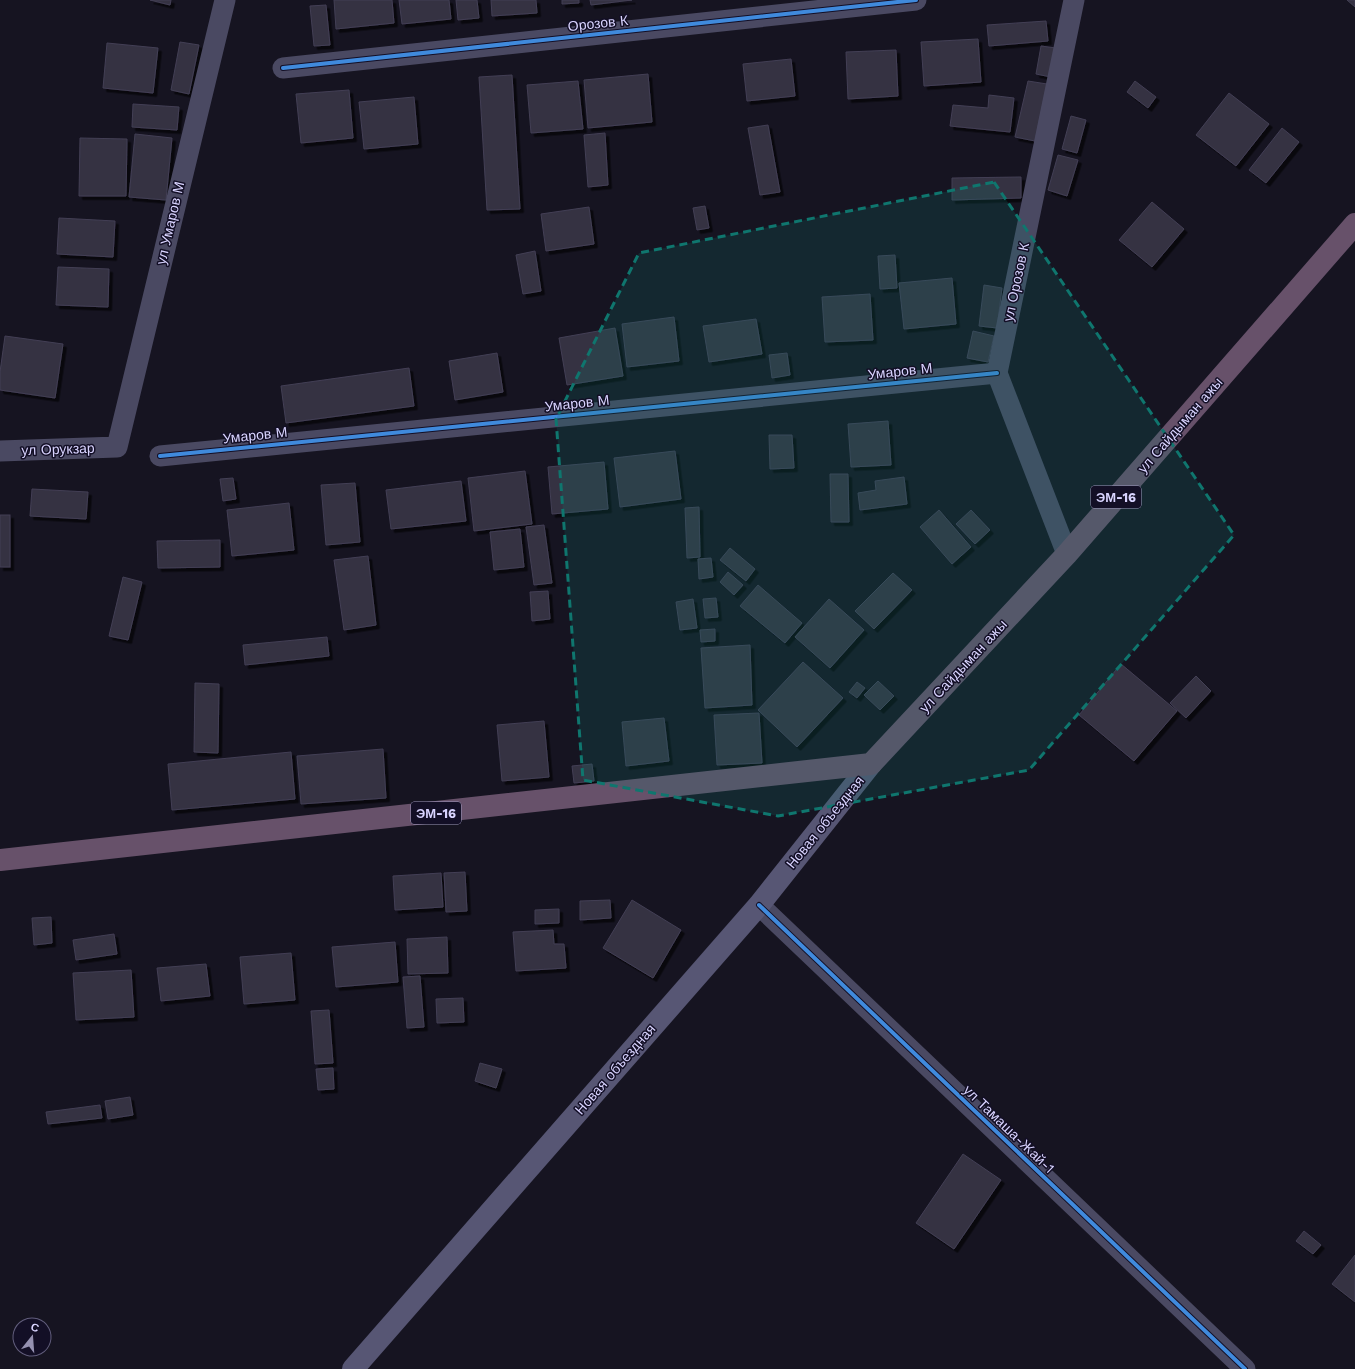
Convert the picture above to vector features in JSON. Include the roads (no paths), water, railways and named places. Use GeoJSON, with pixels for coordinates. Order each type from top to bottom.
{"type":"FeatureCollection","features":[{"type":"Feature","properties":{"kind":"highway","name":"ул Сайдыман ажы"},"geometry":{"type":"LineString","coordinates":[[871,764],[1067,554],[1355,224]]}},
{"type":"Feature","properties":{"kind":"highway","name":"ЭМ-16"},"geometry":{"type":"LineString","coordinates":[[0,860],[871,764]]}},
{"type":"Feature","properties":{"kind":"main road","name":"Новая объездная"},"geometry":{"type":"LineString","coordinates":[[353,1369],[759,905],[871,764]]}},
{"type":"Feature","properties":{"kind":"street","name":"ул Умаров М"},"geometry":{"type":"LineString","coordinates":[[117,447],[225,0]]}},
{"type":"Feature","properties":{"kind":"street","name":"Орозов К"},"geometry":{"type":"LineString","coordinates":[[283,68],[916,0]]}},
{"type":"Feature","properties":{"kind":"street","name":"ул Орозов К"},"geometry":{"type":"LineString","coordinates":[[997,373],[1074,0]]}},
{"type":"Feature","properties":{"kind":"street","name":"Умаров М"},"geometry":{"type":"LineString","coordinates":[[160,456],[997,373]]}},
{"type":"Feature","properties":{"kind":"street"},"geometry":{"type":"LineString","coordinates":[[997,373],[1067,554]]}},
{"type":"Feature","properties":{"kind":"street","name":"ул Орукзар"},"geometry":{"type":"LineString","coordinates":[[0,451],[117,447]]}},
{"type":"Feature","properties":{"kind":"street","name":"ул Тамаша-Жай-1"},"geometry":{"type":"LineString","coordinates":[[759,905],[1245,1369]]}}]}
